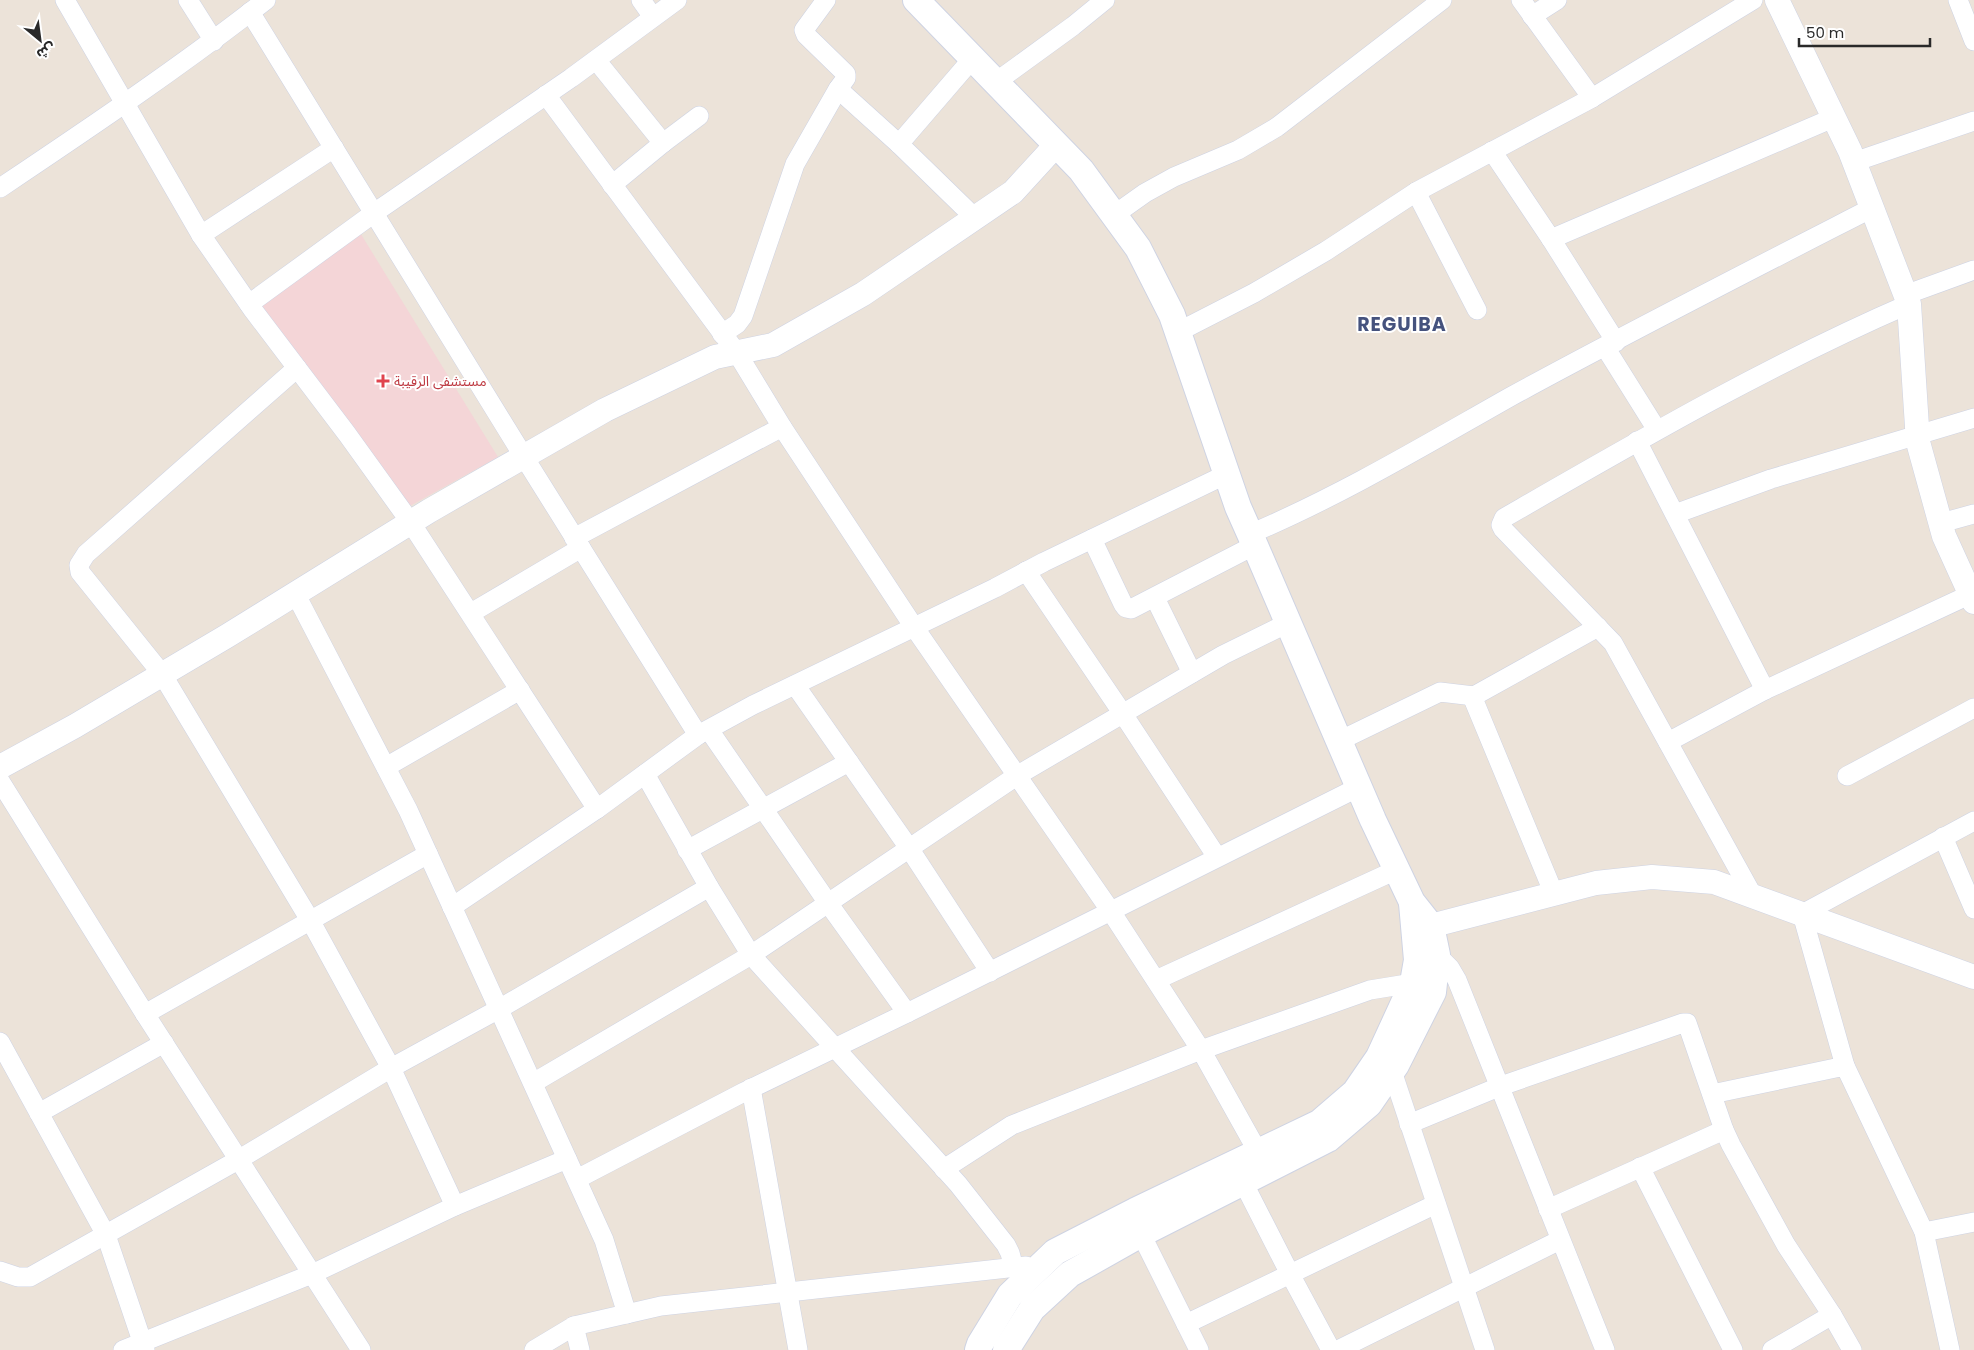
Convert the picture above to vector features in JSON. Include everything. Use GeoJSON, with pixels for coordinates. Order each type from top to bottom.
{"type":"FeatureCollection","features":[{"type":"Feature","properties":{"kind":"main road"},"geometry":{"type":"LineString","coordinates":[[916,0],[1080,170],[1138,248],[1172,315],[1252,540],[1359,787],[1437,955],[1433,992],[1392,1071],[1370,1104],[1328,1139],[1141,1234],[1070,1274],[1032,1309],[1006,1350]]}},
{"type":"Feature","properties":{"kind":"main road"},"geometry":{"type":"LineString","coordinates":[[978,1350],[1010,1294],[1055,1252],[1135,1211],[1319,1123],[1355,1092],[1379,1057],[1413,983],[1423,928]]}},
{"type":"Feature","properties":{"kind":"street"},"geometry":{"type":"LineString","coordinates":[[66,0],[201,235],[249,304],[411,523],[597,809]]}},
{"type":"Feature","properties":{"kind":"street"},"geometry":{"type":"LineString","coordinates":[[188,0],[214,40]]}},
{"type":"Feature","properties":{"kind":"street"},"geometry":{"type":"LineString","coordinates":[[0,188],[126,104],[266,0]]}},
{"type":"Feature","properties":{"kind":"street"},"geometry":{"type":"LineString","coordinates":[[640,0],[653,18]]}},
{"type":"Feature","properties":{"kind":"street"},"geometry":{"type":"LineString","coordinates":[[249,304],[374,213],[596,60],[676,0]]}},
{"type":"Feature","properties":{"kind":"street"},"geometry":{"type":"LineString","coordinates":[[722,334],[738,324],[743,316],[795,164],[846,78],[846,74],[806,35],[804,30],[826,0]]}},
{"type":"Feature","properties":{"kind":"street"},"geometry":{"type":"LineString","coordinates":[[996,82],[1106,0]]}},
{"type":"Feature","properties":{"kind":"street"},"geometry":{"type":"LineString","coordinates":[[1114,215],[1174,177],[1238,150],[1277,127],[1442,0]]}},
{"type":"Feature","properties":{"kind":"street"},"geometry":{"type":"LineString","coordinates":[[1521,0],[1592,98]]}},
{"type":"Feature","properties":{"kind":"street"},"geometry":{"type":"LineString","coordinates":[[1532,16],[1557,0]]}},
{"type":"Feature","properties":{"kind":"street"},"geometry":{"type":"LineString","coordinates":[[1178,332],[1254,293],[1326,251],[1416,192],[1592,98],[1753,0]]}},
{"type":"Feature","properties":{"kind":"street"},"geometry":{"type":"LineString","coordinates":[[1668,742],[1765,690],[1972,598],[1944,536],[1918,442],[1907,299],[1854,162],[1777,0]]}},
{"type":"Feature","properties":{"kind":"street"},"geometry":{"type":"LineString","coordinates":[[1958,0],[1974,41]]}},
{"type":"Feature","properties":{"kind":"street"},"geometry":{"type":"LineString","coordinates":[[250,12],[578,543],[704,732],[763,809],[907,1013]]}},
{"type":"Feature","properties":{"kind":"street"},"geometry":{"type":"LineString","coordinates":[[899,144],[973,58]]}},
{"type":"Feature","properties":{"kind":"street"},"geometry":{"type":"LineString","coordinates":[[596,60],[663,143]]}},
{"type":"Feature","properties":{"kind":"street"},"geometry":{"type":"LineString","coordinates":[[838,89],[899,144],[975,218]]}},
{"type":"Feature","properties":{"kind":"street"},"geometry":{"type":"LineString","coordinates":[[546,95],[737,353],[782,427],[914,627],[1018,775],[1156,980],[1201,1050],[1258,1152]]}},
{"type":"Feature","properties":{"kind":"street"},"geometry":{"type":"LineString","coordinates":[[612,184],[699,116]]}},
{"type":"Feature","properties":{"kind":"street"},"geometry":{"type":"LineString","coordinates":[[1551,239],[1833,118]]}},
{"type":"Feature","properties":{"kind":"street"},"geometry":{"type":"LineString","coordinates":[[1854,162],[1974,121]]}},
{"type":"Feature","properties":{"kind":"street"},"geometry":{"type":"LineString","coordinates":[[0,766],[75,726],[411,523],[605,410],[715,357],[773,346],[863,294],[1013,192],[1056,145]]}},
{"type":"Feature","properties":{"kind":"street"},"geometry":{"type":"LineString","coordinates":[[201,235],[334,148]]}},
{"type":"Feature","properties":{"kind":"street"},"geometry":{"type":"LineString","coordinates":[[1492,150],[1551,239],[1657,430]]}},
{"type":"Feature","properties":{"kind":"street"},"geometry":{"type":"LineString","coordinates":[[1416,192],[1477,310]]}},
{"type":"Feature","properties":{"kind":"street"},"geometry":{"type":"LineString","coordinates":[[1092,539],[1126,608],[1131,609],[1156,598],[1277,523],[1417,450],[1610,344],[1872,208]]}},
{"type":"Feature","properties":{"kind":"street"},"geometry":{"type":"LineString","coordinates":[[1753,896],[1613,643],[1501,525],[1504,518],[1657,430],[1907,299],[1974,270]]}},
{"type":"Feature","properties":{"kind":"street"},"geometry":{"type":"LineString","coordinates":[[297,368],[86,554],[79,565],[80,572],[162,674],[310,920],[391,1068],[455,1206]]}},
{"type":"Feature","properties":{"kind":"street"},"geometry":{"type":"LineString","coordinates":[[1675,514],[1771,479],[1974,418]]}},
{"type":"Feature","properties":{"kind":"street"},"geometry":{"type":"LineString","coordinates":[[471,613],[578,543],[782,427]]}},
{"type":"Feature","properties":{"kind":"street"},"geometry":{"type":"LineString","coordinates":[[1638,441],[1765,690]]}},
{"type":"Feature","properties":{"kind":"street"},"geometry":{"type":"LineString","coordinates":[[452,907],[597,809],[704,732],[1026,571],[1227,474]]}},
{"type":"Feature","properties":{"kind":"street"},"geometry":{"type":"LineString","coordinates":[[1940,523],[1974,514]]}},
{"type":"Feature","properties":{"kind":"street"},"geometry":{"type":"LineString","coordinates":[[1026,571],[1217,857]]}},
{"type":"Feature","properties":{"kind":"street"},"geometry":{"type":"LineString","coordinates":[[295,594],[386,767],[428,854],[604,1240],[627,1314]]}},
{"type":"Feature","properties":{"kind":"street"},"geometry":{"type":"LineString","coordinates":[[1156,598],[1192,673]]}},
{"type":"Feature","properties":{"kind":"street"},"geometry":{"type":"LineString","coordinates":[[533,1083],[751,955],[1018,775],[1223,655],[1288,623]]}},
{"type":"Feature","properties":{"kind":"street"},"geometry":{"type":"LineString","coordinates":[[1339,741],[1440,692],[1447,691],[1472,696],[1598,627]]}},
{"type":"Feature","properties":{"kind":"street"},"geometry":{"type":"LineString","coordinates":[[795,685],[909,848],[990,972]]}},
{"type":"Feature","properties":{"kind":"street"},"geometry":{"type":"LineString","coordinates":[[386,767],[520,690]]}},
{"type":"Feature","properties":{"kind":"street"},"geometry":{"type":"LineString","coordinates":[[1472,696],[1554,894]]}},
{"type":"Feature","properties":{"kind":"street"},"geometry":{"type":"LineString","coordinates":[[1847,776],[1974,708]]}},
{"type":"Feature","properties":{"kind":"street"},"geometry":{"type":"LineString","coordinates":[[688,850],[849,762]]}},
{"type":"Feature","properties":{"kind":"street"},"geometry":{"type":"LineString","coordinates":[[645,774],[708,887],[751,955],[944,1169],[1006,1245],[1014,1268]]}},
{"type":"Feature","properties":{"kind":"street"},"geometry":{"type":"LineString","coordinates":[[0,781],[238,1160],[361,1350]]}},
{"type":"Feature","properties":{"kind":"street"},"geometry":{"type":"LineString","coordinates":[[577,1179],[751,1088],[990,972],[1110,910],[1359,787]]}},
{"type":"Feature","properties":{"kind":"street"},"geometry":{"type":"LineString","coordinates":[[1802,914],[1974,821]]}},
{"type":"Feature","properties":{"kind":"street"},"geometry":{"type":"LineString","coordinates":[[1943,837],[1974,909]]}},
{"type":"Feature","properties":{"kind":"street"},"geometry":{"type":"LineString","coordinates":[[146,1014],[428,854]]}},
{"type":"Feature","properties":{"kind":"street"},"geometry":{"type":"LineString","coordinates":[[1156,980],[1396,870]]}},
{"type":"Feature","properties":{"kind":"street"},"geometry":{"type":"LineString","coordinates":[[1423,928],[1596,883],[1652,877],[1714,882],[1974,977]]}},
{"type":"Feature","properties":{"kind":"street"},"geometry":{"type":"LineString","coordinates":[[0,1271],[18,1277],[30,1277],[238,1160],[391,1068],[499,1009],[708,887]]}},
{"type":"Feature","properties":{"kind":"street"},"geometry":{"type":"LineString","coordinates":[[1802,914],[1845,1066],[1924,1232],[1950,1350]]}},
{"type":"Feature","properties":{"kind":"street"},"geometry":{"type":"LineString","coordinates":[[1437,955],[1454,974],[1501,1086],[1560,1240],[1605,1350]]}},
{"type":"Feature","properties":{"kind":"street"},"geometry":{"type":"LineString","coordinates":[[944,1169],[1012,1125],[1201,1050],[1370,990],[1413,983]]}},
{"type":"Feature","properties":{"kind":"street"},"geometry":{"type":"LineString","coordinates":[[1409,1124],[1501,1086],[1687,1023],[1724,1130],[1786,1245],[1852,1350]]}},
{"type":"Feature","properties":{"kind":"street"},"geometry":{"type":"LineString","coordinates":[[0,1042],[106,1235],[144,1346]]}},
{"type":"Feature","properties":{"kind":"street"},"geometry":{"type":"LineString","coordinates":[[39,1114],[164,1043]]}},
{"type":"Feature","properties":{"kind":"street"},"geometry":{"type":"LineString","coordinates":[[1712,1094],[1845,1066]]}},
{"type":"Feature","properties":{"kind":"street"},"geometry":{"type":"LineString","coordinates":[[1392,1071],[1485,1350]]}},
{"type":"Feature","properties":{"kind":"street"},"geometry":{"type":"LineString","coordinates":[[751,1088],[798,1350]]}},
{"type":"Feature","properties":{"kind":"street"},"geometry":{"type":"LineString","coordinates":[[1548,1209],[1724,1130]]}},
{"type":"Feature","properties":{"kind":"street"},"geometry":{"type":"LineString","coordinates":[[124,1350],[144,1346],[312,1274],[455,1206],[567,1158]]}},
{"type":"Feature","properties":{"kind":"street"},"geometry":{"type":"LineString","coordinates":[[1640,1168],[1733,1350]]}},
{"type":"Feature","properties":{"kind":"street"},"geometry":{"type":"LineString","coordinates":[[1243,1182],[1331,1350]]}},
{"type":"Feature","properties":{"kind":"street"},"geometry":{"type":"LineString","coordinates":[[1186,1324],[1436,1204]]}},
{"type":"Feature","properties":{"kind":"street"},"geometry":{"type":"LineString","coordinates":[[1924,1232],[1974,1222]]}},
{"type":"Feature","properties":{"kind":"street"},"geometry":{"type":"LineString","coordinates":[[1141,1234],[1198,1350]]}},
{"type":"Feature","properties":{"kind":"street"},"geometry":{"type":"LineString","coordinates":[[1338,1350],[1560,1240]]}},
{"type":"Feature","properties":{"kind":"street"},"geometry":{"type":"LineString","coordinates":[[534,1350],[574,1326],[661,1306],[1042,1264]]}},
{"type":"Feature","properties":{"kind":"street"},"geometry":{"type":"LineString","coordinates":[[1772,1350],[1832,1316]]}},
{"type":"Feature","properties":{"kind":"street"},"geometry":{"type":"LineString","coordinates":[[574,1326],[580,1350]]}},
{"type":"Feature","properties":{"kind":"shaded area","name":"مستشفى الرقيبة"},"geometry":{"type":"Polygon","coordinates":[[[359,231],[498,457],[408,507],[258,305],[359,231]]]}},
{"type":"Feature","properties":{"kind":"place","name":"مستشفى الرقيبة"},"geometry":{"type":"Point","coordinates":[383,381]}},
{"type":"Feature","properties":{"kind":"district","name":"REGUIBA"},"geometry":{"type":"Point","coordinates":[1402,324]}}]}
